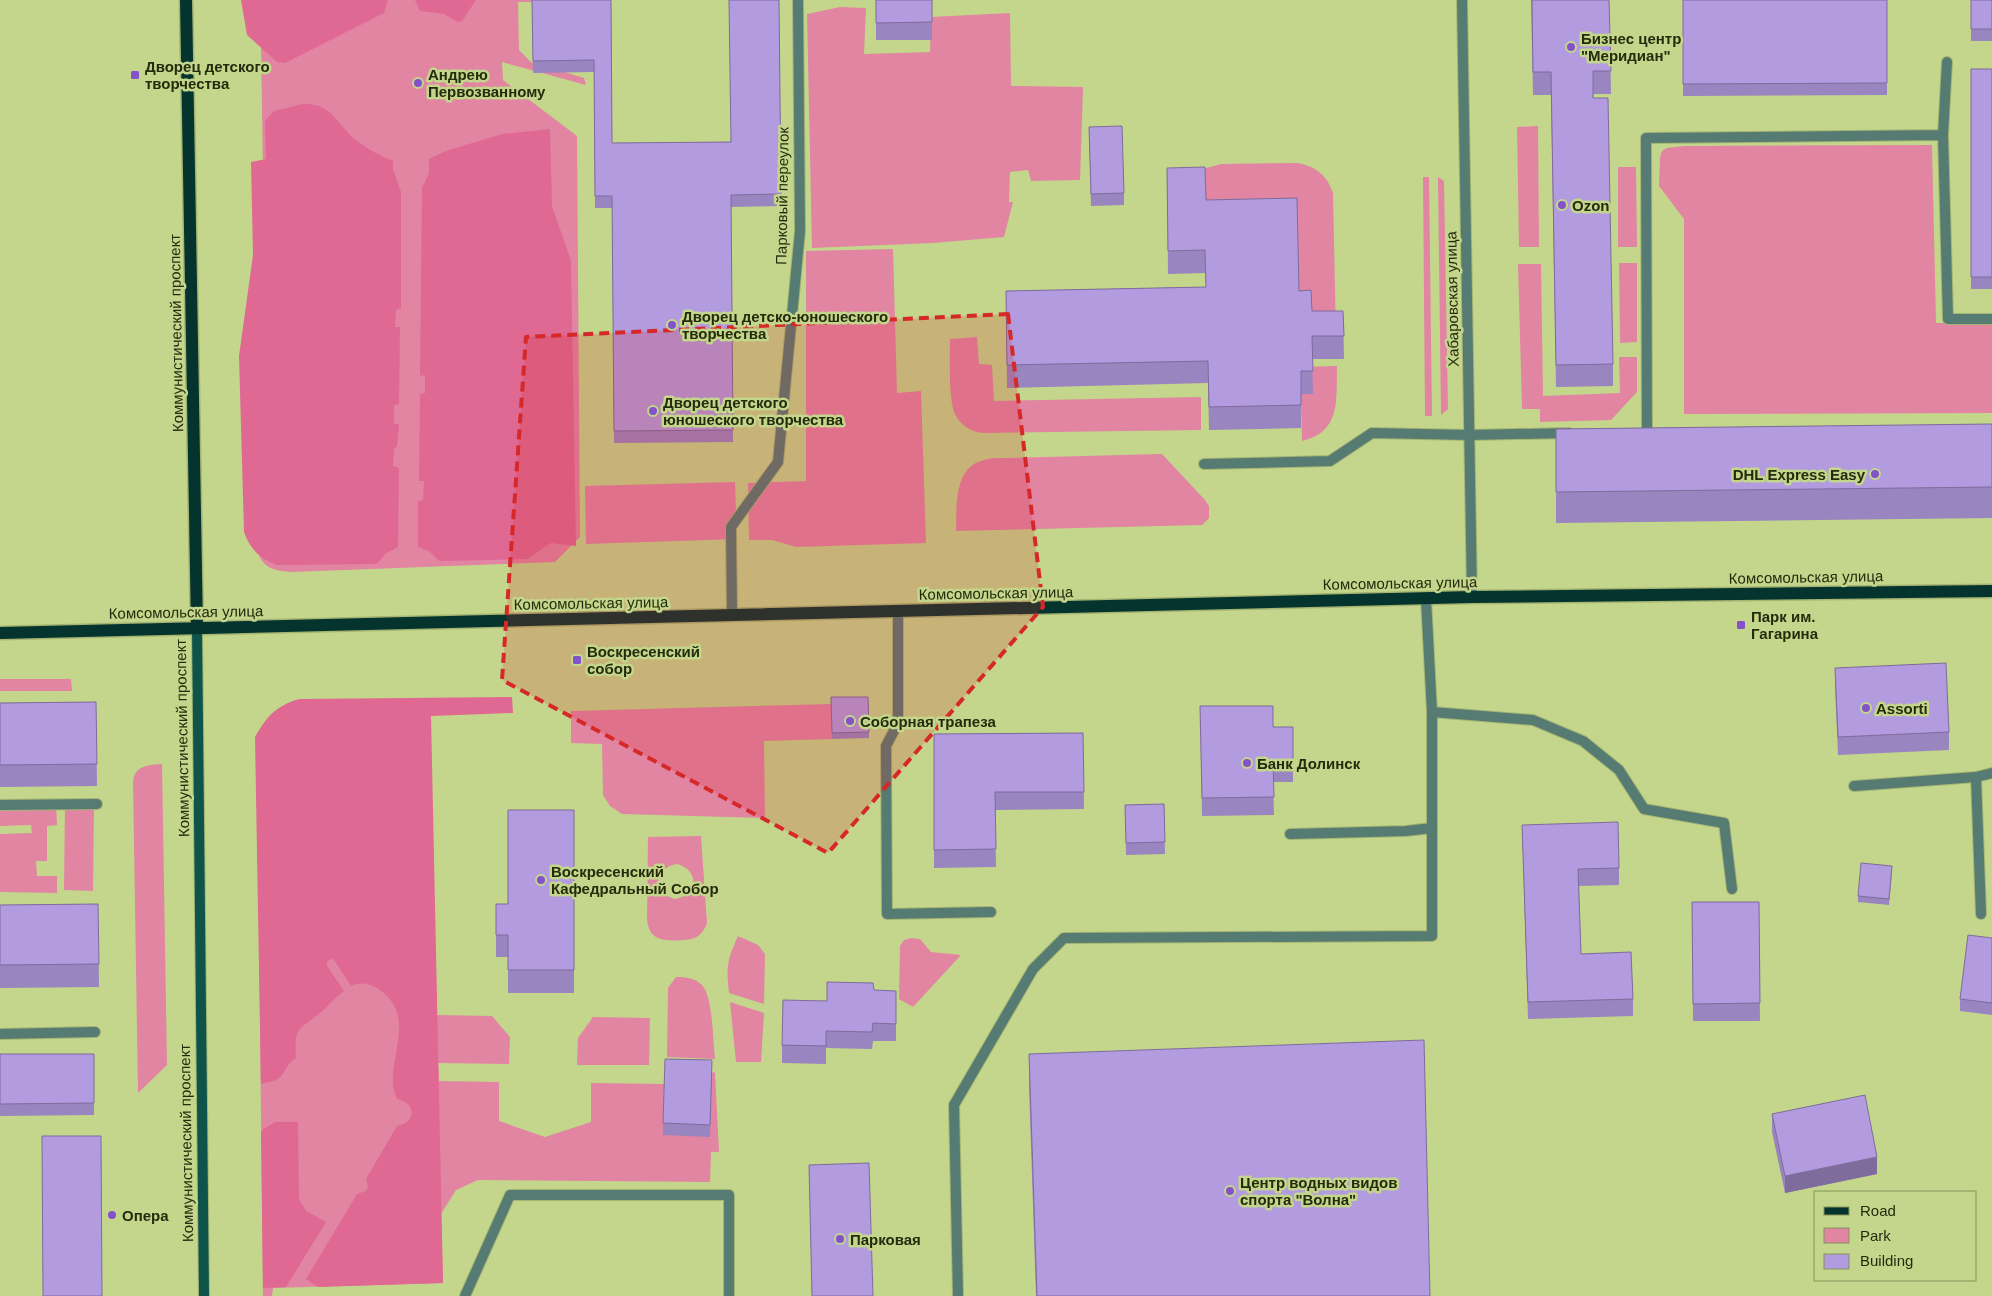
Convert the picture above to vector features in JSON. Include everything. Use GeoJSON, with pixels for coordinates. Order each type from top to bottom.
{"type":"FeatureCollection","features":[{"type":"Feature","properties":{"kind":"main road","name":"Коммунистический проспект"},"geometry":{"type":"LineString","coordinates":[[186,0],[197,628],[204,1296]]}},
{"type":"Feature","properties":{"kind":"main road","name":"Комсомольская улица"},"geometry":{"type":"LineString","coordinates":[[0,632],[1472,597],[1992,591]]}},
{"type":"Feature","properties":{"kind":"street","name":"Парковый переулок"},"geometry":{"type":"LineString","coordinates":[[732,616],[731,527],[778,462],[800,231],[798,0]]}},
{"type":"Feature","properties":{"kind":"street","name":"Хабаровская улица"},"geometry":{"type":"LineString","coordinates":[[1462,0],[1472,597]]}},
{"type":"Feature","properties":{"kind":"street"},"geometry":{"type":"LineString","coordinates":[[1947,62],[1943,135],[1948,319],[1992,318]]}},
{"type":"Feature","properties":{"kind":"street"},"geometry":{"type":"LineString","coordinates":[[1647,431],[1646,138],[1943,135]]}},
{"type":"Feature","properties":{"kind":"street"},"geometry":{"type":"LineString","coordinates":[[1204,464],[1330,461],[1372,433],[1470,435],[1579,432]]}},
{"type":"Feature","properties":{"kind":"street"},"geometry":{"type":"LineString","coordinates":[[958,1296],[954,1105],[1033,969],[1064,938],[1432,936],[1432,712],[1426,599]]}},
{"type":"Feature","properties":{"kind":"street"},"geometry":{"type":"LineString","coordinates":[[898,612],[898,723],[886,746],[887,914],[990,912]]}},
{"type":"Feature","properties":{"kind":"street"},"geometry":{"type":"LineString","coordinates":[[1432,712],[1532,720],[1583,741],[1619,770],[1644,809],[1724,823],[1732,889]]}},
{"type":"Feature","properties":{"kind":"street"},"geometry":{"type":"LineString","coordinates":[[1854,786],[1976,777],[1992,773]]}},
{"type":"Feature","properties":{"kind":"street"},"geometry":{"type":"LineString","coordinates":[[1976,777],[1981,914]]}},
{"type":"Feature","properties":{"kind":"street"},"geometry":{"type":"LineString","coordinates":[[0,805],[97,804]]}},
{"type":"Feature","properties":{"kind":"street"},"geometry":{"type":"LineString","coordinates":[[1290,834],[1406,831],[1432,828]]}},
{"type":"Feature","properties":{"kind":"street"},"geometry":{"type":"LineString","coordinates":[[0,1034],[95,1032]]}},
{"type":"Feature","properties":{"kind":"street"},"geometry":{"type":"LineString","coordinates":[[465,1296],[510,1195],[729,1195],[729,1296]]}},
{"type":"Feature","properties":{"kind":"highlighted area"},"geometry":{"type":"Polygon","coordinates":[[[1008,314],[1043,607],[828,853],[502,680],[526,337],[1008,314]]]}},
{"type":"Feature","properties":{"kind":"green space"},"geometry":{"type":"Polygon","coordinates":[[[253,0],[550,0],[550,2],[518,2],[519,50],[531,62],[584,78],[586,85],[502,62],[503,80],[577,136],[580,537],[555,562],[291,572],[270,568],[259,556],[254,541],[263,171],[261,42],[253,0]]]}},
{"type":"Feature","properties":{"kind":"green space"},"geometry":{"type":"Polygon","coordinates":[[[840,7],[866,8],[864,54],[930,52],[931,17],[1010,13],[1011,86],[1083,87],[1080,180],[1031,181],[1028,170],[1010,172],[1009,202],[1013,202],[1004,237],[933,243],[812,248],[807,14],[840,7]]]}},
{"type":"Feature","properties":{"kind":"green space"},"geometry":{"type":"Polygon","coordinates":[[[1538,126],[1539,247],[1519,247],[1517,127],[1538,126]]]}},
{"type":"Feature","properties":{"kind":"green space"},"geometry":{"type":"Polygon","coordinates":[[[1932,145],[1936,323],[1992,323],[1992,413],[1684,414],[1684,219],[1659,186],[1662,151],[1667,148],[1684,146],[1932,145]]]}},
{"type":"Feature","properties":{"kind":"green space"},"geometry":{"type":"Polygon","coordinates":[[[1298,163],[1320,173],[1328,181],[1333,193],[1336,336],[1203,217],[1203,169],[1221,164],[1298,163]]]}},
{"type":"Feature","properties":{"kind":"green space"},"geometry":{"type":"Polygon","coordinates":[[[1618,167],[1636,167],[1637,247],[1618,247],[1618,167]]]}},
{"type":"Feature","properties":{"kind":"green space"},"geometry":{"type":"Polygon","coordinates":[[[1423,177],[1429,177],[1432,416],[1425,416],[1423,177]]]}},
{"type":"Feature","properties":{"kind":"green space"},"geometry":{"type":"Polygon","coordinates":[[[1438,177],[1444,181],[1448,409],[1441,415],[1438,177]]]}},
{"type":"Feature","properties":{"kind":"green space"},"geometry":{"type":"Polygon","coordinates":[[[893,249],[897,393],[921,391],[926,543],[796,547],[772,540],[749,540],[748,483],[806,481],[806,251],[893,249]]]}},
{"type":"Feature","properties":{"kind":"green space"},"geometry":{"type":"Polygon","coordinates":[[[1619,263],[1637,263],[1637,342],[1620,343],[1619,263]]]}},
{"type":"Feature","properties":{"kind":"green space"},"geometry":{"type":"Polygon","coordinates":[[[1518,264],[1541,264],[1543,396],[1620,393],[1619,357],[1637,357],[1637,392],[1611,420],[1540,422],[1540,409],[1522,409],[1518,264]]]}},
{"type":"Feature","properties":{"kind":"green space"},"geometry":{"type":"Polygon","coordinates":[[[977,337],[979,364],[992,365],[994,401],[1201,397],[1201,430],[985,433],[973,431],[962,423],[953,410],[950,379],[950,339],[977,337]]]}},
{"type":"Feature","properties":{"kind":"green space"},"geometry":{"type":"Polygon","coordinates":[[[1337,366],[1336,401],[1330,422],[1315,437],[1302,441],[1300,367],[1337,366]]]}},
{"type":"Feature","properties":{"kind":"green space"},"geometry":{"type":"Polygon","coordinates":[[[1162,454],[1209,506],[1209,518],[1202,525],[956,531],[957,500],[962,479],[974,464],[984,460],[997,458],[1162,454]]]}},
{"type":"Feature","properties":{"kind":"green space"},"geometry":{"type":"Polygon","coordinates":[[[735,482],[737,539],[586,544],[585,486],[735,482]]]}},
{"type":"Feature","properties":{"kind":"green space"},"geometry":{"type":"Polygon","coordinates":[[[0,679],[71,679],[72,691],[0,691],[0,679]]]}},
{"type":"Feature","properties":{"kind":"green space"},"geometry":{"type":"Polygon","coordinates":[[[831,704],[832,739],[764,741],[765,818],[622,814],[610,806],[603,795],[602,744],[571,743],[571,711],[831,704]]]}},
{"type":"Feature","properties":{"kind":"green space"},"geometry":{"type":"Polygon","coordinates":[[[162,764],[167,1065],[138,1093],[133,781],[134,776],[143,767],[162,764]]]}},
{"type":"Feature","properties":{"kind":"green space"},"geometry":{"type":"Polygon","coordinates":[[[65,803],[94,803],[93,891],[64,890],[65,803]]]}},
{"type":"Feature","properties":{"kind":"green space"},"geometry":{"type":"Polygon","coordinates":[[[56,805],[57,825],[47,826],[47,861],[36,861],[37,876],[57,876],[57,893],[0,892],[0,834],[32,833],[31,825],[0,826],[0,806],[56,805]]]}},
{"type":"Feature","properties":{"kind":"green space"},"geometry":{"type":"Polygon","coordinates":[[[701,836],[707,923],[702,932],[695,938],[664,940],[656,937],[650,930],[647,920],[648,837],[701,836]],[[677,864],[669,866],[664,870],[660,875],[659,881],[659,887],[662,892],[675,899],[683,897],[688,893],[692,888],[693,877],[690,871],[677,864]]]}},
{"type":"Feature","properties":{"kind":"green space"},"geometry":{"type":"Polygon","coordinates":[[[435,931],[437,1015],[492,1016],[510,1037],[509,1064],[438,1063],[439,1081],[499,1082],[499,1121],[545,1137],[591,1122],[591,1083],[664,1084],[715,1072],[719,1152],[711,1152],[710,1182],[478,1180],[456,1190],[441,1214],[443,1283],[273,1288],[272,1296],[263,1296],[259,932],[435,931]]]}},
{"type":"Feature","properties":{"kind":"green space"},"geometry":{"type":"Polygon","coordinates":[[[738,936],[758,945],[765,954],[764,1004],[729,993],[728,964],[738,936]]]}},
{"type":"Feature","properties":{"kind":"green space"},"geometry":{"type":"Polygon","coordinates":[[[911,938],[920,939],[931,952],[961,955],[913,1007],[899,999],[900,946],[904,940],[911,938]]]}},
{"type":"Feature","properties":{"kind":"green space"},"geometry":{"type":"Polygon","coordinates":[[[676,977],[693,979],[702,985],[706,991],[713,1031],[715,1059],[667,1057],[668,988],[676,977]]]}},
{"type":"Feature","properties":{"kind":"green space"},"geometry":{"type":"Polygon","coordinates":[[[730,1002],[764,1013],[761,1062],[736,1062],[730,1002]]]}},
{"type":"Feature","properties":{"kind":"green space"},"geometry":{"type":"Polygon","coordinates":[[[593,1017],[650,1018],[649,1065],[577,1065],[578,1038],[593,1017]]]}},
{"type":"Feature","properties":{"kind":"shaded area"},"geometry":{"type":"Polygon","coordinates":[[[241,0],[388,0],[384,13],[285,63],[277,62],[247,35],[241,0]]]}},
{"type":"Feature","properties":{"kind":"shaded area"},"geometry":{"type":"Polygon","coordinates":[[[415,0],[476,0],[462,21],[458,22],[444,14],[420,11],[415,0]]]}},
{"type":"Feature","properties":{"kind":"shaded area"},"geometry":{"type":"Polygon","coordinates":[[[303,104],[321,107],[328,111],[360,143],[373,152],[393,161],[393,169],[401,192],[401,308],[396,310],[395,327],[400,327],[399,404],[394,405],[394,424],[399,424],[393,466],[399,468],[398,547],[385,554],[377,564],[277,565],[256,553],[244,532],[239,356],[253,255],[251,162],[266,159],[265,121],[274,111],[303,104]]]}},
{"type":"Feature","properties":{"kind":"shaded area"},"geometry":{"type":"Polygon","coordinates":[[[550,129],[552,206],[571,261],[576,546],[551,543],[527,559],[439,561],[430,552],[418,547],[418,501],[423,500],[424,481],[419,481],[420,394],[425,393],[425,375],[420,376],[422,188],[429,173],[429,159],[446,151],[502,134],[550,129]]]}},
{"type":"Feature","properties":{"kind":"shaded area"},"geometry":{"type":"Polygon","coordinates":[[[512,697],[513,713],[431,716],[443,1283],[318,1287],[306,1279],[357,1194],[366,1191],[368,1187],[366,1179],[397,1126],[408,1121],[412,1113],[408,1104],[397,1099],[393,1088],[393,1071],[399,1033],[399,1020],[396,1009],[389,998],[374,986],[361,984],[351,986],[334,960],[331,959],[327,961],[327,966],[344,991],[299,1030],[296,1040],[296,1058],[290,1063],[283,1074],[276,1080],[261,1084],[255,737],[273,713],[284,705],[299,699],[512,697]]]}},
{"type":"Feature","properties":{"kind":"shaded area"},"geometry":{"type":"Polygon","coordinates":[[[275,1122],[298,1122],[299,1199],[306,1211],[326,1222],[286,1287],[263,1288],[261,1131],[275,1122]]]}},
{"type":"Feature","properties":{"kind":"building","name":"Дворец детско-юношеского творчества"},"geometry":{"type":"Polygon","coordinates":[[[532,0],[611,0],[612,143],[731,142],[729,0],[779,0],[781,194],[731,195],[733,430],[614,431],[612,196],[595,196],[594,60],[533,61],[532,0]]]}},
{"type":"Feature","properties":{"kind":"building"},"geometry":{"type":"Polygon","coordinates":[[[876,0],[932,0],[932,22],[876,23],[876,0]]]}},
{"type":"Feature","properties":{"kind":"building"},"geometry":{"type":"Polygon","coordinates":[[[1532,0],[1609,0],[1611,71],[1593,71],[1593,98],[1608,98],[1613,364],[1556,365],[1551,72],[1533,72],[1532,0]]]}},
{"type":"Feature","properties":{"kind":"building"},"geometry":{"type":"Polygon","coordinates":[[[1683,0],[1887,0],[1887,83],[1683,84],[1683,0]]]}},
{"type":"Feature","properties":{"kind":"building"},"geometry":{"type":"Polygon","coordinates":[[[1971,0],[1992,0],[1992,29],[1971,29],[1971,0]]]}},
{"type":"Feature","properties":{"kind":"building"},"geometry":{"type":"Polygon","coordinates":[[[1971,69],[1992,69],[1992,277],[1971,277],[1971,69]]]}},
{"type":"Feature","properties":{"kind":"building"},"geometry":{"type":"Polygon","coordinates":[[[1122,126],[1124,193],[1091,194],[1089,127],[1122,126]]]}},
{"type":"Feature","properties":{"kind":"building"},"geometry":{"type":"Polygon","coordinates":[[[1205,167],[1206,200],[1297,198],[1299,291],[1311,290],[1312,311],[1343,311],[1344,336],[1312,336],[1313,371],[1301,371],[1301,405],[1209,407],[1208,361],[1007,365],[1006,291],[1206,287],[1205,250],[1168,251],[1167,168],[1205,167]]]}},
{"type":"Feature","properties":{"kind":"building"},"geometry":{"type":"Polygon","coordinates":[[[1992,424],[1992,487],[1556,492],[1556,429],[1992,424]]]}},
{"type":"Feature","properties":{"kind":"building"},"geometry":{"type":"Polygon","coordinates":[[[1946,663],[1949,732],[1838,737],[1835,668],[1946,663]]]}},
{"type":"Feature","properties":{"kind":"building","name":"Соборная трапеза"},"geometry":{"type":"Polygon","coordinates":[[[831,697],[868,697],[869,732],[832,733],[831,697]]]}},
{"type":"Feature","properties":{"kind":"building"},"geometry":{"type":"Polygon","coordinates":[[[96,702],[97,764],[0,765],[0,703],[96,702]]]}},
{"type":"Feature","properties":{"kind":"building","name":"Банк Долинск"},"geometry":{"type":"Polygon","coordinates":[[[1200,706],[1273,706],[1273,727],[1293,727],[1293,764],[1273,764],[1274,797],[1202,798],[1200,706]]]}},
{"type":"Feature","properties":{"kind":"building"},"geometry":{"type":"Polygon","coordinates":[[[1083,733],[1084,792],[995,792],[996,849],[934,850],[934,734],[1083,733]]]}},
{"type":"Feature","properties":{"kind":"building"},"geometry":{"type":"Polygon","coordinates":[[[1164,804],[1165,842],[1126,843],[1125,805],[1164,804]]]}},
{"type":"Feature","properties":{"kind":"building","name":"Воскресенский Кафедральный Собор"},"geometry":{"type":"Polygon","coordinates":[[[508,810],[574,810],[574,970],[508,970],[508,935],[496,935],[496,904],[508,904],[508,810]]]}},
{"type":"Feature","properties":{"kind":"building"},"geometry":{"type":"Polygon","coordinates":[[[1618,822],[1619,868],[1578,869],[1581,954],[1631,952],[1633,999],[1528,1002],[1522,825],[1618,822]]]}},
{"type":"Feature","properties":{"kind":"building"},"geometry":{"type":"Polygon","coordinates":[[[1861,863],[1892,866],[1889,899],[1858,896],[1861,863]]]}},
{"type":"Feature","properties":{"kind":"building"},"geometry":{"type":"Polygon","coordinates":[[[1692,902],[1759,902],[1760,1003],[1693,1004],[1692,902]]]}},
{"type":"Feature","properties":{"kind":"building"},"geometry":{"type":"Polygon","coordinates":[[[98,904],[99,964],[0,965],[0,905],[98,904]]]}},
{"type":"Feature","properties":{"kind":"building"},"geometry":{"type":"Polygon","coordinates":[[[1968,935],[1992,938],[1992,1003],[1960,999],[1968,935]]]}},
{"type":"Feature","properties":{"kind":"building"},"geometry":{"type":"Polygon","coordinates":[[[827,982],[873,983],[874,990],[896,991],[896,1024],[873,1023],[872,1032],[826,1031],[826,1046],[782,1045],[783,1000],[827,1001],[827,982]]]}},
{"type":"Feature","properties":{"kind":"building","name":"Центр водных видов спорта \"Волна\""},"geometry":{"type":"Polygon","coordinates":[[[1424,1040],[1430,1296],[1037,1296],[1029,1054],[1424,1040]]]}},
{"type":"Feature","properties":{"kind":"building"},"geometry":{"type":"Polygon","coordinates":[[[0,1054],[94,1054],[94,1103],[0,1104],[0,1054]]]}},
{"type":"Feature","properties":{"kind":"building"},"geometry":{"type":"Polygon","coordinates":[[[665,1059],[712,1060],[710,1125],[663,1123],[665,1059]]]}},
{"type":"Feature","properties":{"kind":"building"},"geometry":{"type":"Polygon","coordinates":[[[1865,1095],[1877,1157],[1785,1176],[1772,1114],[1865,1095]]]}},
{"type":"Feature","properties":{"kind":"building"},"geometry":{"type":"Polygon","coordinates":[[[42,1136],[101,1136],[102,1296],[43,1296],[42,1136]]]}},
{"type":"Feature","properties":{"kind":"building","name":"Парковая"},"geometry":{"type":"Polygon","coordinates":[[[869,1163],[873,1296],[812,1296],[809,1165],[869,1163]]]}},
{"type":"Feature","properties":{"kind":"place","name":"Бизнес центр \"Меридиан\""},"geometry":{"type":"Point","coordinates":[1571,47]}},
{"type":"Feature","properties":{"kind":"place","name":"Дворец детского творчества"},"geometry":{"type":"Point","coordinates":[135,75]}},
{"type":"Feature","properties":{"kind":"place","name":"Андрею Первозванному"},"geometry":{"type":"Point","coordinates":[418,83]}},
{"type":"Feature","properties":{"kind":"place","name":"Ozon"},"geometry":{"type":"Point","coordinates":[1562,205]}},
{"type":"Feature","properties":{"kind":"place","name":"Дворец детско-юношеского творчества"},"geometry":{"type":"Point","coordinates":[672,325]}},
{"type":"Feature","properties":{"kind":"place","name":"Дворец детского юношеского творчества"},"geometry":{"type":"Point","coordinates":[653,411]}},
{"type":"Feature","properties":{"kind":"place","name":"DHL Express Easy"},"geometry":{"type":"Point","coordinates":[1875,474]}},
{"type":"Feature","properties":{"kind":"place","name":"Парк им. Гагарина"},"geometry":{"type":"Point","coordinates":[1741,625]}},
{"type":"Feature","properties":{"kind":"place","name":"Воскресенский собор"},"geometry":{"type":"Point","coordinates":[577,660]}},
{"type":"Feature","properties":{"kind":"place","name":"Assorti"},"geometry":{"type":"Point","coordinates":[1866,708]}},
{"type":"Feature","properties":{"kind":"place","name":"Соборная трапеза"},"geometry":{"type":"Point","coordinates":[850,721]}},
{"type":"Feature","properties":{"kind":"place","name":"Банк Долинск"},"geometry":{"type":"Point","coordinates":[1247,763]}},
{"type":"Feature","properties":{"kind":"place","name":"Воскресенский Кафедральный Собор"},"geometry":{"type":"Point","coordinates":[541,880]}},
{"type":"Feature","properties":{"kind":"place","name":"Центр водных видов спорта \"Волна\""},"geometry":{"type":"Point","coordinates":[1230,1191]}},
{"type":"Feature","properties":{"kind":"place","name":"Опера"},"geometry":{"type":"Point","coordinates":[112,1215]}},
{"type":"Feature","properties":{"kind":"place","name":"Парковая"},"geometry":{"type":"Point","coordinates":[840,1239]}}]}
